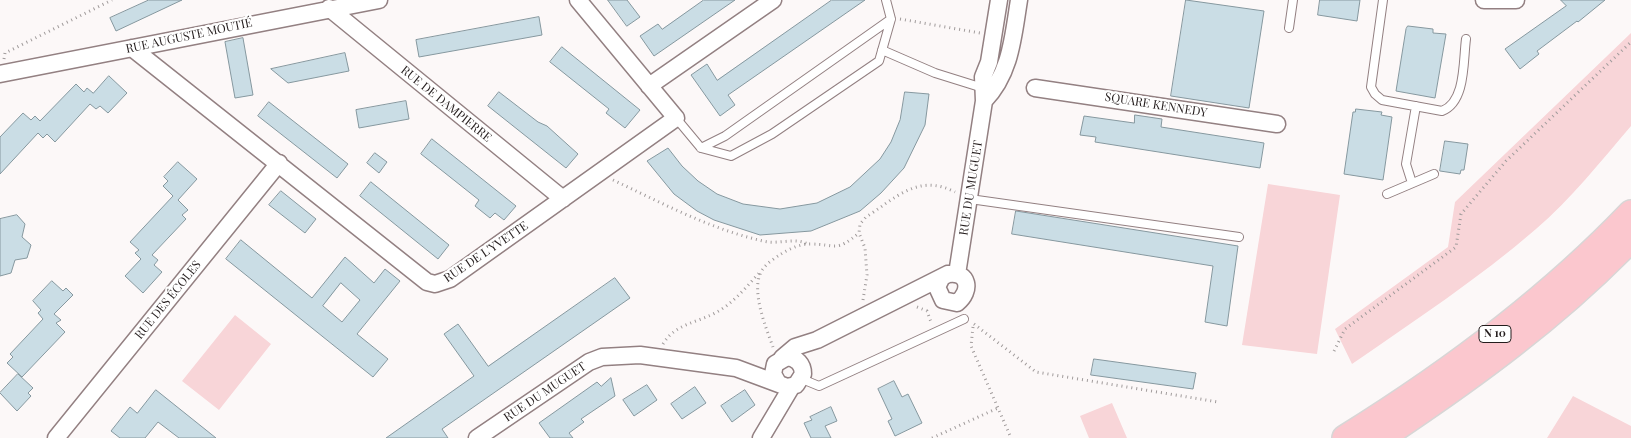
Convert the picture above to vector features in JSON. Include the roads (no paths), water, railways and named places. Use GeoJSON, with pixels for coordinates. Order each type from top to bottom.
{"type":"FeatureCollection","features":[{"type":"Feature","properties":{"kind":"main road","name":"N 10"},"geometry":{"type":"LineString","coordinates":[[1345,438],[1425,386],[1503,328],[1586,257],[1631,213]]}},
{"type":"Feature","properties":{"kind":"main road","name":"N 10"},"geometry":{"type":"LineString","coordinates":[[1381,438],[1476,373],[1533,328],[1631,240]]}},
{"type":"Feature","properties":{"kind":"street","name":"RUE AUGUSTE MOUTIÉ"},"geometry":{"type":"LineString","coordinates":[[1,68],[132,48],[329,8],[379,0]]}},
{"type":"Feature","properties":{"kind":"street"},"geometry":{"type":"LineString","coordinates":[[578,0],[676,118]]}},
{"type":"Feature","properties":{"kind":"street"},"geometry":{"type":"LineString","coordinates":[[649,86],[773,0]]}},
{"type":"Feature","properties":{"kind":"street","name":"RUE DU MUGUET"},"geometry":{"type":"LineString","coordinates":[[957,274],[970,199],[984,94],[983,77],[989,62],[999,0]]}},
{"type":"Feature","properties":{"kind":"street","name":"RUE DU MUGUET"},"geometry":{"type":"LineString","coordinates":[[984,94],[994,90],[1006,69],[1019,0]]}},
{"type":"Feature","properties":{"kind":"street"},"geometry":{"type":"LineString","coordinates":[[1484,0],[1516,0]]}},
{"type":"Feature","properties":{"kind":"street","name":"RUE DE DAMPIERRE"},"geometry":{"type":"LineString","coordinates":[[329,8],[563,199]]}},
{"type":"Feature","properties":{"kind":"street","name":"RUE DE L'YVETTE"},"geometry":{"type":"LineString","coordinates":[[132,48],[427,282],[435,284],[450,279],[676,118]]}},
{"type":"Feature","properties":{"kind":"street","name":"SQUARE KENNEDY"},"geometry":{"type":"LineString","coordinates":[[1035,88],[1276,124]]}},
{"type":"Feature","properties":{"kind":"street","name":"RUE DES ÉCOLES"},"geometry":{"type":"LineString","coordinates":[[56,438],[279,163]]}},
{"type":"Feature","properties":{"kind":"street"},"geometry":{"type":"LineString","coordinates":[[948,274],[957,274],[967,284],[965,297],[952,303],[943,300],[937,287],[941,279],[948,274]]}},
{"type":"Feature","properties":{"kind":"street","name":"RUE DU MUGUET"},"geometry":{"type":"LineString","coordinates":[[736,368],[780,359],[795,347],[817,340],[941,279]]}},
{"type":"Feature","properties":{"kind":"street","name":"RUE DU MUGUET"},"geometry":{"type":"LineString","coordinates":[[906,297],[940,297]]}},
{"type":"Feature","properties":{"kind":"street"},"geometry":{"type":"LineString","coordinates":[[761,438],[793,378],[817,340]]}},
{"type":"Feature","properties":{"kind":"street","name":"RUE DU MUGUET"},"geometry":{"type":"LineString","coordinates":[[477,438],[589,362],[602,357],[622,355],[656,358],[736,368],[793,378]]}},
{"type":"Feature","properties":{"kind":"street"},"geometry":{"type":"LineString","coordinates":[[792,357],[793,378],[773,374],[780,359],[792,357]]}},
{"type":"Feature","properties":{"kind":"lane"},"geometry":{"type":"LineString","coordinates":[[676,118],[701,148],[731,156],[772,134],[879,61],[891,19],[886,0]]}},
{"type":"Feature","properties":{"kind":"lane"},"geometry":{"type":"LineString","coordinates":[[1289,28],[1293,0]]}},
{"type":"Feature","properties":{"kind":"lane"},"geometry":{"type":"LineString","coordinates":[[1383,0],[1371,86],[1375,94],[1382,100],[1442,111],[1450,108],[1456,101],[1466,39]]}},
{"type":"Feature","properties":{"kind":"lane"},"geometry":{"type":"LineString","coordinates":[[701,148],[725,136],[891,19]]}},
{"type":"Feature","properties":{"kind":"lane"},"geometry":{"type":"LineString","coordinates":[[882,50],[984,94]]}},
{"type":"Feature","properties":{"kind":"lane"},"geometry":{"type":"LineString","coordinates":[[1412,183],[1406,164],[1416,106]]}},
{"type":"Feature","properties":{"kind":"lane"},"geometry":{"type":"LineString","coordinates":[[1386,194],[1434,174]]}},
{"type":"Feature","properties":{"kind":"lane"},"geometry":{"type":"LineString","coordinates":[[970,199],[1239,237]]}},
{"type":"Feature","properties":{"kind":"lane"},"geometry":{"type":"LineString","coordinates":[[793,378],[818,386],[936,332],[965,322]]}}]}
